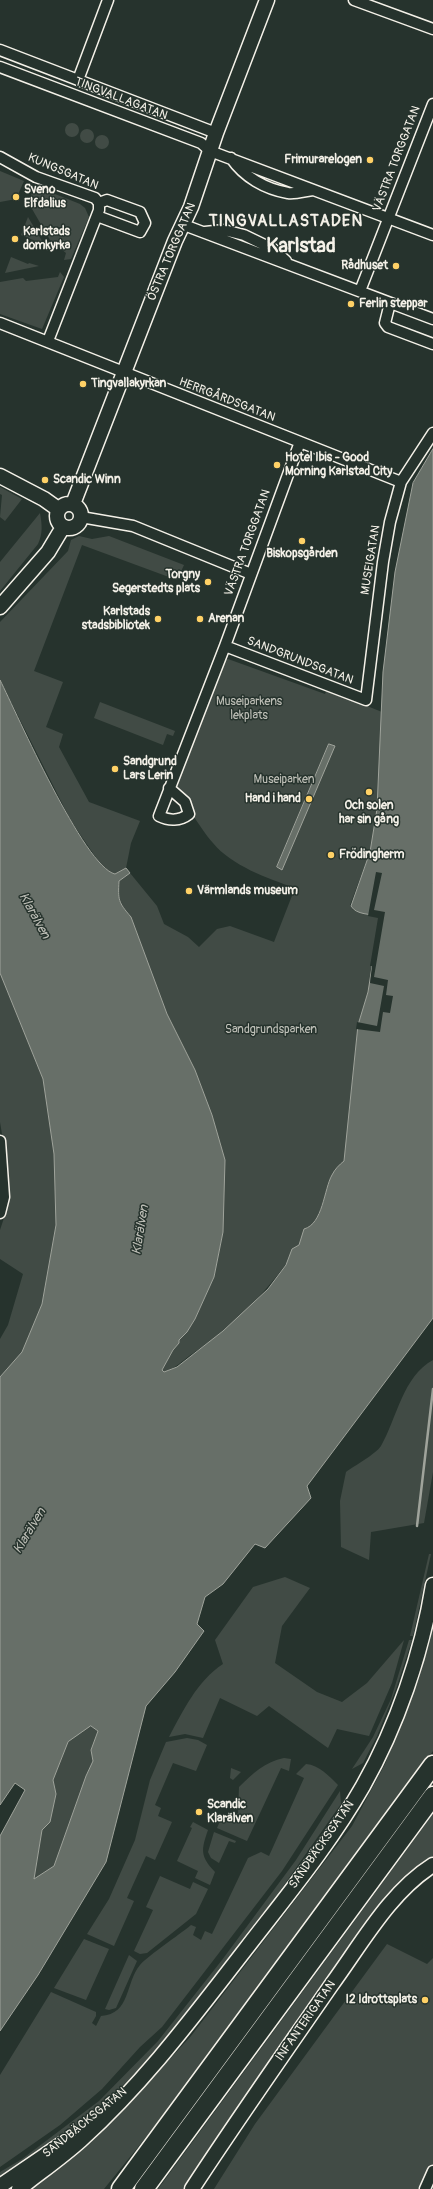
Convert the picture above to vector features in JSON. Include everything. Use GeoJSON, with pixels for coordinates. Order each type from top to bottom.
{"type":"FeatureCollection","features":[{"type":"Feature","properties":{"kind":"highway"},"geometry":{"type":"LineString","coordinates":[[121,2189],[433,1765]]}},
{"type":"Feature","properties":{"kind":"highway"},"geometry":{"type":"LineString","coordinates":[[144,2189],[433,1796]]}},
{"type":"Feature","properties":{"kind":"street"},"geometry":{"type":"LineString","coordinates":[[78,80],[108,0]]}},
{"type":"Feature","properties":{"kind":"street","name":"ÖSTRA TORGGATAN"},"geometry":{"type":"LineString","coordinates":[[73,504],[175,241],[184,225],[216,133],[267,0]]}},
{"type":"Feature","properties":{"kind":"street"},"geometry":{"type":"LineString","coordinates":[[354,0],[433,29]]}},
{"type":"Feature","properties":{"kind":"street","name":"TINGVALLAGATAN"},"geometry":{"type":"LineString","coordinates":[[0,50],[216,133]]}},
{"type":"Feature","properties":{"kind":"street","name":"TINGVALLAGATAN"},"geometry":{"type":"LineString","coordinates":[[0,67],[202,143],[210,151],[231,158],[247,177],[258,182],[287,193],[315,190],[433,235]]}},
{"type":"Feature","properties":{"kind":"street","name":"VÄSTRA TORGGATAN"},"geometry":{"type":"LineString","coordinates":[[360,291],[433,104]]}},
{"type":"Feature","properties":{"kind":"street","name":"KUNGSGATAN"},"geometry":{"type":"LineString","coordinates":[[0,157],[36,176],[95,198],[99,204],[107,200],[140,212],[145,219],[145,223],[140,232],[96,216]]}},
{"type":"Feature","properties":{"kind":"street"},"geometry":{"type":"LineString","coordinates":[[48,342],[96,216],[99,204]]}},
{"type":"Feature","properties":{"kind":"street"},"geometry":{"type":"LineString","coordinates":[[184,225],[433,319]]}},
{"type":"Feature","properties":{"kind":"street"},"geometry":{"type":"LineString","coordinates":[[390,303],[385,319],[385,324],[388,327],[433,344]]}},
{"type":"Feature","properties":{"kind":"street","name":"HERRGÅRDSGATAN"},"geometry":{"type":"LineString","coordinates":[[0,323],[401,482]]}},
{"type":"Feature","properties":{"kind":"street","name":"MUSEIGATAN"},"geometry":{"type":"LineString","coordinates":[[366,700],[368,695],[383,562],[390,522],[401,482],[433,433]]}},
{"type":"Feature","properties":{"kind":"street","name":"VÄSTRA TORGGATAN"},"geometry":{"type":"LineString","coordinates":[[169,788],[225,646],[300,442]]}},
{"type":"Feature","properties":{"kind":"street"},"geometry":{"type":"LineString","coordinates":[[0,476],[44,499],[58,509]]}},
{"type":"Feature","properties":{"kind":"street"},"geometry":{"type":"LineString","coordinates":[[66,503],[73,504],[79,509],[81,517],[74,527],[63,527],[56,518],[58,509],[66,503]]}},
{"type":"Feature","properties":{"kind":"street"},"geometry":{"type":"LineString","coordinates":[[81,517],[133,526],[251,574]]}},
{"type":"Feature","properties":{"kind":"street"},"geometry":{"type":"LineString","coordinates":[[0,607],[48,552],[63,527]]}},
{"type":"Feature","properties":{"kind":"street","name":"SANDGRUNDSGATAN"},"geometry":{"type":"LineString","coordinates":[[225,646],[366,700]]}},
{"type":"Feature","properties":{"kind":"street"},"geometry":{"type":"LineString","coordinates":[[0,1141],[4,1197],[0,1212]]}},
{"type":"Feature","properties":{"kind":"street","name":"SANDBÄCKSGATAN"},"geometry":{"type":"LineString","coordinates":[[19,2189],[80,2141],[149,2071],[184,2031],[305,1872],[362,1787],[385,1744],[403,1696],[429,1609],[433,1585]]}},
{"type":"Feature","properties":{"kind":"street","name":"INFANTERIGATAN"},"geometry":{"type":"LineString","coordinates":[[192,2189],[251,2099],[379,1919],[417,1875],[433,1864]]}},
{"type":"Feature","properties":{"kind":"street","name":"SANDBÄCKSGATAN"},"geometry":{"type":"LineString","coordinates":[[0,2186],[75,2134],[149,2071]]}},
{"type":"Feature","properties":{"kind":"street"},"geometry":{"type":"LineString","coordinates":[[425,2189],[433,2171]]}},
{"type":"Feature","properties":{"kind":"green space"},"geometry":{"type":"Polygon","coordinates":[[[69,123],[75,123],[79,127],[79,133],[75,137],[69,137],[65,133],[65,127],[69,123]]]}},
{"type":"Feature","properties":{"kind":"green space"},"geometry":{"type":"Polygon","coordinates":[[[84,129],[90,129],[94,133],[94,139],[90,143],[84,143],[80,139],[80,133],[84,129]]]}},
{"type":"Feature","properties":{"kind":"green space"},"geometry":{"type":"Polygon","coordinates":[[[99,135],[105,135],[109,139],[109,145],[105,149],[99,149],[95,145],[95,139],[99,135]]]}},
{"type":"Feature","properties":{"kind":"green space"},"geometry":{"type":"Polygon","coordinates":[[[0,171],[24,181],[16,199],[0,202],[0,171]]]}},
{"type":"Feature","properties":{"kind":"green space"},"geometry":{"type":"Polygon","coordinates":[[[35,186],[80,204],[85,208],[89,217],[71,259],[64,260],[66,253],[50,240],[28,202],[35,186]]]}},
{"type":"Feature","properties":{"kind":"green space"},"geometry":{"type":"Polygon","coordinates":[[[28,217],[48,251],[37,246],[38,242],[21,235],[28,217]]]}},
{"type":"Feature","properties":{"kind":"green space"},"geometry":{"type":"Polygon","coordinates":[[[11,257],[28,264],[39,266],[5,273],[11,257]]]}},
{"type":"Feature","properties":{"kind":"green space"},"geometry":{"type":"Polygon","coordinates":[[[60,272],[64,277],[42,329],[0,314],[0,282],[23,278],[26,281],[58,277],[60,272]]]}},
{"type":"Feature","properties":{"kind":"green space"},"geometry":{"type":"Polygon","coordinates":[[[0,487],[22,499],[5,521],[0,517],[2,495],[0,494],[0,487]]]}},
{"type":"Feature","properties":{"kind":"green space"},"geometry":{"type":"Polygon","coordinates":[[[40,513],[42,529],[38,544],[0,591],[0,562],[40,513]]]}},
{"type":"Feature","properties":{"kind":"green space"},"geometry":{"type":"Polygon","coordinates":[[[79,536],[92,539],[109,536],[184,565],[177,580],[82,545],[34,671],[63,682],[46,727],[63,734],[59,747],[89,802],[140,821],[131,843],[126,868],[115,874],[109,873],[101,865],[71,821],[0,680],[0,622],[68,551],[71,540],[79,536]]]}},
{"type":"Feature","properties":{"kind":"green space","name":"Sandgrundsparken"},"geometry":{"type":"Polygon","coordinates":[[[228,659],[325,694],[327,690],[382,712],[377,809],[370,852],[350,905],[353,910],[380,916],[368,992],[358,1025],[344,1162],[334,1173],[318,1215],[306,1235],[293,1255],[263,1292],[230,1325],[175,1366],[164,1372],[162,1370],[173,1350],[195,1319],[214,1277],[223,1232],[225,1160],[212,1115],[195,1070],[167,1014],[131,917],[121,904],[119,881],[130,873],[157,906],[164,924],[188,937],[199,947],[217,929],[230,926],[274,942],[295,888],[240,865],[230,858],[213,843],[183,803],[170,792],[223,661],[228,659]]]}},
{"type":"Feature","properties":{"kind":"green space"},"geometry":{"type":"Polygon","coordinates":[[[100,702],[175,731],[173,736],[167,734],[163,745],[94,718],[100,702]]]}},
{"type":"Feature","properties":{"kind":"green space"},"geometry":{"type":"Polygon","coordinates":[[[0,973],[43,1079],[54,1154],[56,1225],[42,1304],[22,1352],[0,1377],[0,1339],[8,1325],[23,1274],[0,1259],[0,1230],[5,1215],[3,1140],[0,1122],[0,973]]]}},
{"type":"Feature","properties":{"kind":"green space"},"geometry":{"type":"Polygon","coordinates":[[[433,1360],[433,1472],[424,1523],[371,1532],[369,1560],[341,1547],[340,1501],[346,1472],[370,1456],[381,1446],[402,1398],[414,1376],[433,1360]]]}},
{"type":"Feature","properties":{"kind":"green space"},"geometry":{"type":"Polygon","coordinates":[[[429,1554],[431,1554],[413,1636],[410,1636],[429,1554]]]}},
{"type":"Feature","properties":{"kind":"green space"},"geometry":{"type":"Polygon","coordinates":[[[285,1577],[310,1588],[282,1626],[275,1663],[317,1692],[342,1702],[367,1683],[404,1640],[392,1683],[369,1736],[337,1729],[328,1748],[269,1706],[257,1716],[220,1698],[203,1738],[185,1734],[169,1737],[185,1707],[198,1688],[223,1664],[215,1640],[253,1587],[285,1577]]]}},
{"type":"Feature","properties":{"kind":"green space"},"geometry":{"type":"Polygon","coordinates":[[[433,1626],[433,1751],[164,2115],[104,2189],[30,2189],[46,2178],[114,2120],[191,2036],[352,1826],[385,1764],[413,1691],[433,1626]]]}},
{"type":"Feature","properties":{"kind":"green space"},"geometry":{"type":"Polygon","coordinates":[[[409,1640],[412,1640],[396,1689],[377,1736],[363,1763],[352,1769],[373,1737],[391,1699],[409,1640]]]}},
{"type":"Feature","properties":{"kind":"green space"},"geometry":{"type":"Polygon","coordinates":[[[91,1726],[98,1731],[91,1750],[93,1761],[86,1776],[54,1866],[34,1880],[42,1830],[50,1822],[56,1794],[53,1780],[68,1742],[91,1726]]]}},
{"type":"Feature","properties":{"kind":"green space"},"geometry":{"type":"Polygon","coordinates":[[[187,1738],[198,1740],[207,1745],[196,1771],[173,1763],[155,1805],[161,1808],[158,1816],[172,1822],[155,1860],[146,1856],[127,1898],[134,1901],[114,1946],[87,1934],[109,1899],[135,1840],[150,1780],[166,1742],[187,1738]]]}},
{"type":"Feature","properties":{"kind":"green space"},"geometry":{"type":"Polygon","coordinates":[[[284,1758],[291,1759],[289,1771],[281,1768],[247,1841],[217,1828],[221,1819],[227,1821],[238,1813],[239,1787],[265,1765],[284,1758]]]}},
{"type":"Feature","properties":{"kind":"green space"},"geometry":{"type":"Polygon","coordinates":[[[306,1764],[315,1766],[338,1785],[282,1871],[162,2027],[140,2047],[102,2089],[60,2125],[0,2167],[0,2075],[51,1992],[96,2012],[96,2016],[92,2023],[96,2026],[101,2016],[111,2014],[118,2010],[123,2004],[135,1972],[150,1956],[191,1925],[196,1927],[193,1935],[201,1940],[205,1931],[212,1934],[248,1858],[261,1852],[269,1856],[304,1778],[296,1774],[306,1764]]]}},
{"type":"Feature","properties":{"kind":"green space"},"geometry":{"type":"Polygon","coordinates":[[[231,1768],[241,1772],[233,1780],[230,1778],[231,1768]]]}},
{"type":"Feature","properties":{"kind":"green space"},"geometry":{"type":"Polygon","coordinates":[[[340,1791],[341,1804],[279,1892],[206,1991],[143,2067],[72,2131],[0,2179],[0,2172],[22,2159],[99,2101],[158,2041],[222,1960],[296,1860],[340,1791]]]}},
{"type":"Feature","properties":{"kind":"green space"},"geometry":{"type":"Polygon","coordinates":[[[433,1814],[433,1857],[404,1878],[235,2113],[186,2189],[158,2189],[433,1814]]]}},
{"type":"Feature","properties":{"kind":"green space"},"geometry":{"type":"Polygon","coordinates":[[[193,1822],[208,1830],[203,1852],[207,1862],[215,1872],[210,1885],[195,1878],[198,1871],[177,1861],[192,1828],[190,1827],[193,1822]]]}},
{"type":"Feature","properties":{"kind":"green space"},"geometry":{"type":"Polygon","coordinates":[[[214,1832],[236,1841],[235,1843],[229,1841],[219,1863],[211,1858],[208,1852],[214,1832]]]}},
{"type":"Feature","properties":{"kind":"green space"},"geometry":{"type":"Polygon","coordinates":[[[160,1876],[190,1889],[193,1882],[208,1889],[196,1914],[147,1953],[140,1954],[134,1951],[153,1910],[146,1907],[160,1876]]]}},
{"type":"Feature","properties":{"kind":"green space"},"geometry":{"type":"Polygon","coordinates":[[[84,1939],[109,1949],[86,2000],[54,1988],[84,1939]]]}},
{"type":"Feature","properties":{"kind":"green space"},"geometry":{"type":"Polygon","coordinates":[[[387,1944],[427,1964],[433,1958],[433,2189],[214,2189],[255,2124],[387,1944]]]}},
{"type":"Feature","properties":{"kind":"green space"},"geometry":{"type":"Polygon","coordinates":[[[129,1955],[137,1961],[116,2008],[109,2010],[105,2009],[129,1955]]]}},
{"type":"Feature","properties":{"kind":"water","name":"Klarälven"},"geometry":{"type":"Polygon","coordinates":[[[433,449],[433,1318],[307,1486],[311,1498],[265,1548],[255,1544],[223,1584],[205,1597],[197,1624],[204,1631],[175,1672],[146,1706],[106,1862],[38,1975],[0,2031],[0,1836],[25,1790],[15,1783],[0,1805],[0,1377],[22,1352],[42,1304],[56,1225],[54,1154],[43,1079],[0,973],[0,680],[52,787],[69,819],[86,846],[102,865],[115,874],[126,868],[130,873],[119,881],[121,904],[131,917],[167,1014],[195,1070],[212,1115],[225,1160],[223,1232],[214,1277],[195,1319],[173,1350],[162,1370],[164,1372],[177,1367],[223,1331],[268,1289],[286,1265],[292,1249],[299,1245],[304,1229],[310,1226],[315,1220],[322,1205],[329,1181],[337,1167],[344,1161],[358,1025],[368,992],[380,916],[360,913],[351,906],[370,852],[377,809],[383,672],[395,572],[413,483],[433,449]],[[91,1726],[68,1742],[53,1780],[56,1794],[50,1822],[42,1830],[34,1879],[54,1866],[86,1776],[93,1761],[91,1750],[98,1731],[91,1726]]]}},
{"type":"Feature","properties":{"kind":"water"},"geometry":{"type":"Polygon","coordinates":[[[329,744],[335,746],[282,870],[277,867],[329,744]]]}},
{"type":"Feature","properties":{"kind":"pier"},"geometry":{"type":"Polygon","coordinates":[[[376,872],[382,873],[374,910],[385,912],[374,977],[388,980],[386,995],[393,996],[390,1013],[383,1012],[380,1032],[356,1029],[357,1022],[377,1026],[384,986],[370,983],[372,966],[370,966],[378,918],[368,916],[376,872]]]}},
{"type":"Feature","properties":{"kind":"waterway"},"geometry":{"type":"LineString","coordinates":[[417,1526],[433,1389]]}},
{"type":"Feature","properties":{"kind":"place","name":"Frimurarelogen"},"geometry":{"type":"Point","coordinates":[370,160]}},
{"type":"Feature","properties":{"kind":"place","name":"Sveno Elfdalius"},"geometry":{"type":"Point","coordinates":[16,197]}},
{"type":"Feature","properties":{"kind":"place","name":"Karlstads domkyrka"},"geometry":{"type":"Point","coordinates":[15,239]}},
{"type":"Feature","properties":{"kind":"place","name":"Rådhuset"},"geometry":{"type":"Point","coordinates":[396,266]}},
{"type":"Feature","properties":{"kind":"place","name":"Ferlin steppar"},"geometry":{"type":"Point","coordinates":[351,304]}},
{"type":"Feature","properties":{"kind":"place","name":"Tingvallakyrkan"},"geometry":{"type":"Point","coordinates":[83,384]}},
{"type":"Feature","properties":{"kind":"place","name":"Hotel Ibis - Good Morning Karlstad City"},"geometry":{"type":"Point","coordinates":[277,465]}},
{"type":"Feature","properties":{"kind":"place","name":"Scandic Winn"},"geometry":{"type":"Point","coordinates":[45,480]}},
{"type":"Feature","properties":{"kind":"place","name":"Biskopsgården"},"geometry":{"type":"Point","coordinates":[302,541]}},
{"type":"Feature","properties":{"kind":"place","name":"Torgny Segerstedts plats"},"geometry":{"type":"Point","coordinates":[208,582]}},
{"type":"Feature","properties":{"kind":"place","name":"Karlstads stadsbibliotek"},"geometry":{"type":"Point","coordinates":[158,619]}},
{"type":"Feature","properties":{"kind":"place","name":"Arenan"},"geometry":{"type":"Point","coordinates":[200,619]}},
{"type":"Feature","properties":{"kind":"place","name":"Sandgrund Lars Lerin"},"geometry":{"type":"Point","coordinates":[115,769]}},
{"type":"Feature","properties":{"kind":"place","name":"Och solen har sin gång"},"geometry":{"type":"Point","coordinates":[369,792]}},
{"type":"Feature","properties":{"kind":"place","name":"Hand i hand"},"geometry":{"type":"Point","coordinates":[309,799]}},
{"type":"Feature","properties":{"kind":"place","name":"Frödingherm"},"geometry":{"type":"Point","coordinates":[331,855]}},
{"type":"Feature","properties":{"kind":"place","name":"Värmlands museum"},"geometry":{"type":"Point","coordinates":[189,891]}},
{"type":"Feature","properties":{"kind":"place","name":"Scandic Klarälven"},"geometry":{"type":"Point","coordinates":[199,1812]}},
{"type":"Feature","properties":{"kind":"place","name":"I2 Idrottsplats"},"geometry":{"type":"Point","coordinates":[425,2000]}},
{"type":"Feature","properties":{"kind":"district","name":"TINGVALLASTADEN"},"geometry":{"type":"Point","coordinates":[286,222]}},
{"type":"Feature","properties":{"kind":"district","name":"Karlstad"},"geometry":{"type":"Point","coordinates":[301,247]}},
{"type":"Feature","properties":{"kind":"park label","name":"Museiparkens lekplats"},"geometry":{"type":"Point","coordinates":[249,709]}},
{"type":"Feature","properties":{"kind":"park label","name":"Museiparken"},"geometry":{"type":"Point","coordinates":[284,780]}}]}
